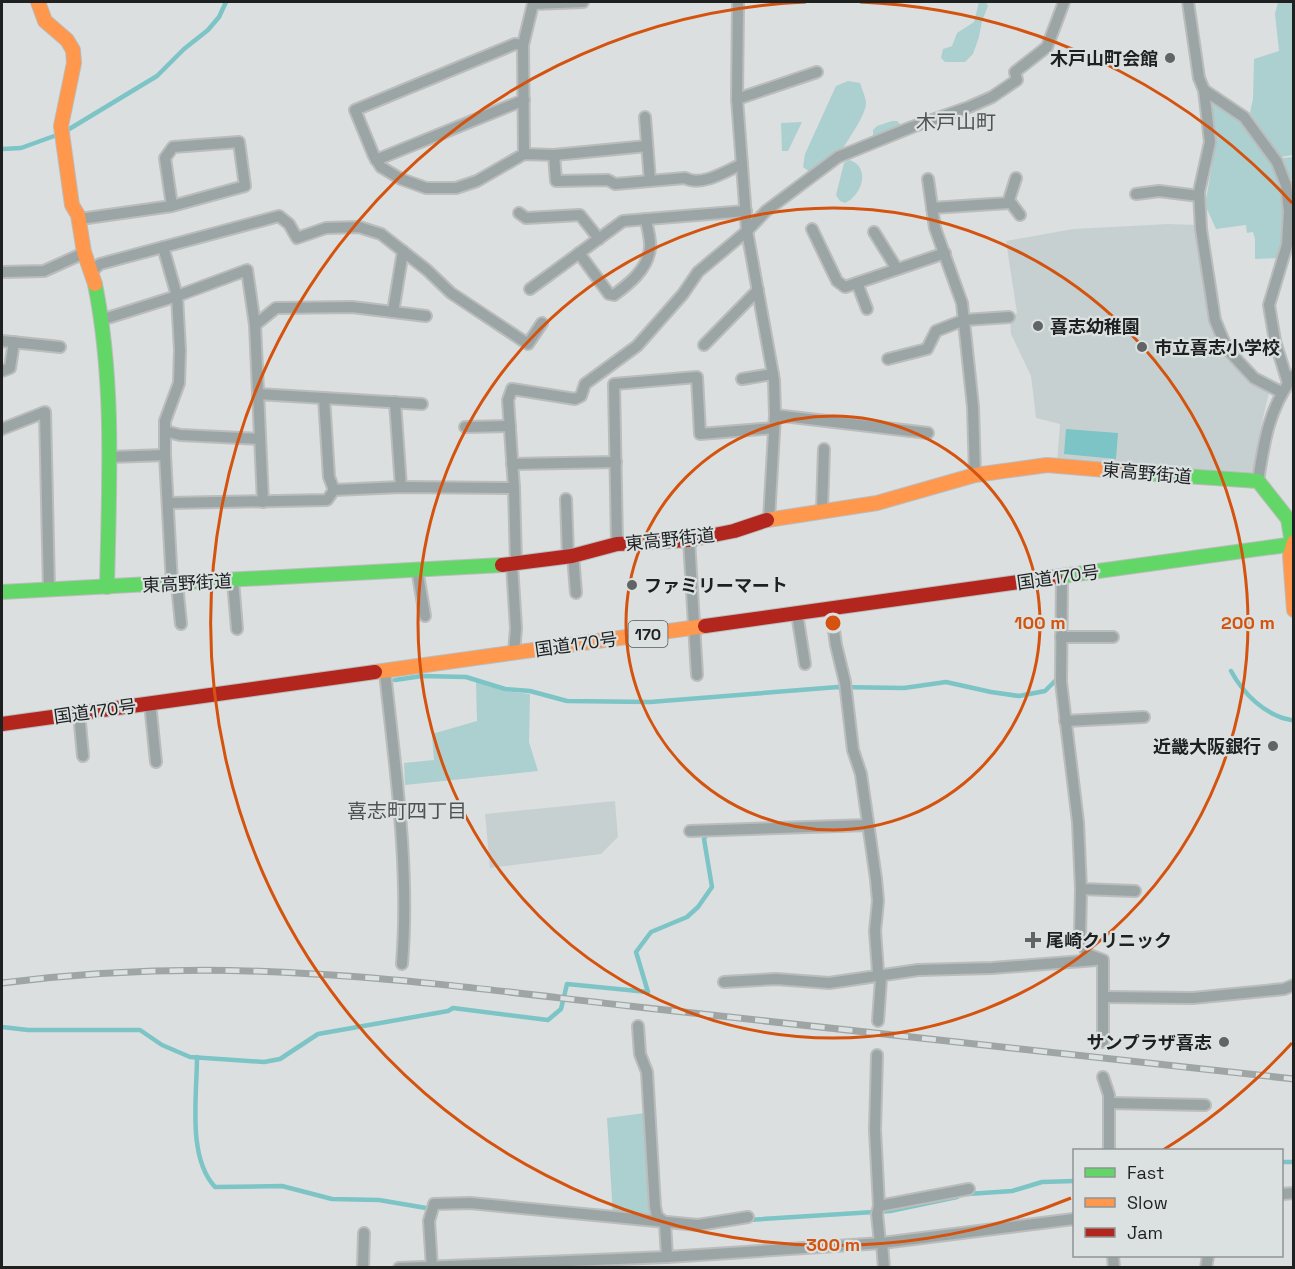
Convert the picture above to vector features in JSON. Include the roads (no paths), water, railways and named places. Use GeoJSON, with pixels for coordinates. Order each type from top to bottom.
{"type":"FeatureCollection","features":[{"type":"Feature","properties":{"kind":"main road"},"geometry":{"type":"LineString","coordinates":[[38,2],[45,21],[67,40],[73,50],[74,63],[61,126],[72,205],[79,213],[84,253],[92,271],[101,320],[109,396],[107,587]]}},
{"type":"Feature","properties":{"kind":"main road","name":"東高野街道"},"geometry":{"type":"LineString","coordinates":[[2,591],[233,581],[290,575],[514,564],[571,556],[617,544],[689,540],[734,531],[770,519],[877,503],[975,476],[1047,465],[1258,481]]}},
{"type":"Feature","properties":{"kind":"main road"},"geometry":{"type":"LineString","coordinates":[[1258,481],[1288,519],[1293,543],[1290,556],[1293,610]]}},
{"type":"Feature","properties":{"kind":"main road","name":"国道170号"},"geometry":{"type":"LineString","coordinates":[[2,724],[1293,543]]}},
{"type":"Feature","properties":{"kind":"street"},"geometry":{"type":"LineString","coordinates":[[524,154],[523,45],[533,4],[583,2]]}},
{"type":"Feature","properties":{"kind":"street"},"geometry":{"type":"LineString","coordinates":[[738,2],[737,99],[747,231],[773,374],[775,415],[770,519]]}},
{"type":"Feature","properties":{"kind":"street"},"geometry":{"type":"LineString","coordinates":[[514,653],[516,628],[514,488],[508,400],[512,389],[575,399],[581,396],[585,384],[637,346],[683,294],[698,272],[747,231],[766,211],[838,157],[969,107],[992,97],[1017,80],[1015,72],[1047,46],[1064,2]]}},
{"type":"Feature","properties":{"kind":"street"},"geometry":{"type":"LineString","coordinates":[[1188,2],[1199,78],[1204,90],[1210,142],[1199,196],[1201,229],[1215,320],[1227,350],[1254,378],[1281,392]]}},
{"type":"Feature","properties":{"kind":"street"},"geometry":{"type":"LineString","coordinates":[[523,45],[515,44],[355,110],[376,160],[400,179],[426,188],[456,188],[477,180],[524,154],[554,155],[647,146]]}},
{"type":"Feature","properties":{"kind":"street"},"geometry":{"type":"LineString","coordinates":[[737,99],[817,72]]}},
{"type":"Feature","properties":{"kind":"street"},"geometry":{"type":"LineString","coordinates":[[1204,90],[1244,117],[1290,183],[1287,245],[1269,305],[1275,341],[1291,379],[1281,392],[1265,433],[1258,481]]}},
{"type":"Feature","properties":{"kind":"street"},"geometry":{"type":"LineString","coordinates":[[376,160],[524,100]]}},
{"type":"Feature","properties":{"kind":"street"},"geometry":{"type":"LineString","coordinates":[[645,117],[650,181]]}},
{"type":"Feature","properties":{"kind":"street"},"geometry":{"type":"LineString","coordinates":[[80,219],[172,206],[245,186],[239,142],[173,147],[165,158],[172,206]]}},
{"type":"Feature","properties":{"kind":"street"},"geometry":{"type":"LineString","coordinates":[[554,155],[556,181],[608,180],[615,184],[710,178],[742,164]]}},
{"type":"Feature","properties":{"kind":"street"},"geometry":{"type":"LineString","coordinates":[[1008,203],[1016,178]]}},
{"type":"Feature","properties":{"kind":"street"},"geometry":{"type":"LineString","coordinates":[[928,179],[935,228],[962,303],[973,407],[975,476]]}},
{"type":"Feature","properties":{"kind":"street"},"geometry":{"type":"LineString","coordinates":[[1136,194],[1159,191],[1199,196]]}},
{"type":"Feature","properties":{"kind":"street"},"geometry":{"type":"LineString","coordinates":[[932,208],[1011,203],[1020,215]]}},
{"type":"Feature","properties":{"kind":"street"},"geometry":{"type":"LineString","coordinates":[[530,289],[623,221],[746,211]]}},
{"type":"Feature","properties":{"kind":"street"},"geometry":{"type":"LineString","coordinates":[[519,213],[526,218],[580,215],[599,239]]}},
{"type":"Feature","properties":{"kind":"street"},"geometry":{"type":"LineString","coordinates":[[92,271],[100,264],[279,216],[289,224],[297,238],[326,228],[359,227],[381,234],[427,270],[451,293],[528,344],[542,323]]}},
{"type":"Feature","properties":{"kind":"street"},"geometry":{"type":"LineString","coordinates":[[579,253],[609,294],[614,295],[632,282],[644,263],[650,248],[646,219]]}},
{"type":"Feature","properties":{"kind":"street"},"geometry":{"type":"LineString","coordinates":[[812,229],[837,281],[845,287],[945,253]]}},
{"type":"Feature","properties":{"kind":"street"},"geometry":{"type":"LineString","coordinates":[[874,232],[897,269]]}},
{"type":"Feature","properties":{"kind":"street"},"geometry":{"type":"LineString","coordinates":[[163,247],[177,296],[180,350],[179,383],[165,421],[165,455],[174,584],[181,624]]}},
{"type":"Feature","properties":{"kind":"street"},"geometry":{"type":"LineString","coordinates":[[393,312],[403,251]]}},
{"type":"Feature","properties":{"kind":"street"},"geometry":{"type":"LineString","coordinates":[[2,272],[44,272],[84,253]]}},
{"type":"Feature","properties":{"kind":"street"},"geometry":{"type":"LineString","coordinates":[[101,320],[177,296],[247,270],[255,325],[263,502]]}},
{"type":"Feature","properties":{"kind":"street"},"geometry":{"type":"LineString","coordinates":[[857,283],[867,309]]}},
{"type":"Feature","properties":{"kind":"street"},"geometry":{"type":"LineString","coordinates":[[704,345],[758,290]]}},
{"type":"Feature","properties":{"kind":"street"},"geometry":{"type":"LineString","coordinates":[[255,325],[276,308],[352,307],[426,316]]}},
{"type":"Feature","properties":{"kind":"street"},"geometry":{"type":"LineString","coordinates":[[888,359],[927,349],[936,332],[964,320],[1009,317]]}},
{"type":"Feature","properties":{"kind":"street"},"geometry":{"type":"LineString","coordinates":[[2,341],[60,347]]}},
{"type":"Feature","properties":{"kind":"street"},"geometry":{"type":"LineString","coordinates":[[2,371],[10,368],[14,342]]}},
{"type":"Feature","properties":{"kind":"street"},"geometry":{"type":"LineString","coordinates":[[742,379],[773,374]]}},
{"type":"Feature","properties":{"kind":"street"},"geometry":{"type":"LineString","coordinates":[[617,544],[614,384],[697,377],[700,434],[774,428]]}},
{"type":"Feature","properties":{"kind":"street"},"geometry":{"type":"LineString","coordinates":[[258,394],[422,404]]}},
{"type":"Feature","properties":{"kind":"street"},"geometry":{"type":"LineString","coordinates":[[324,398],[329,477],[334,490]]}},
{"type":"Feature","properties":{"kind":"street"},"geometry":{"type":"LineString","coordinates":[[395,402],[401,487]]}},
{"type":"Feature","properties":{"kind":"street"},"geometry":{"type":"LineString","coordinates":[[2,429],[45,412],[49,589]]}},
{"type":"Feature","properties":{"kind":"street"},"geometry":{"type":"LineString","coordinates":[[775,415],[928,433]]}},
{"type":"Feature","properties":{"kind":"street"},"geometry":{"type":"LineString","coordinates":[[465,427],[510,426]]}},
{"type":"Feature","properties":{"kind":"street"},"geometry":{"type":"LineString","coordinates":[[165,431],[180,435],[261,439]]}},
{"type":"Feature","properties":{"kind":"street"},"geometry":{"type":"LineString","coordinates":[[822,510],[824,449]]}},
{"type":"Feature","properties":{"kind":"street"},"geometry":{"type":"LineString","coordinates":[[109,457],[165,455]]}},
{"type":"Feature","properties":{"kind":"street"},"geometry":{"type":"LineString","coordinates":[[512,464],[616,462]]}},
{"type":"Feature","properties":{"kind":"street"},"geometry":{"type":"LineString","coordinates":[[334,490],[401,487],[514,488]]}},
{"type":"Feature","properties":{"kind":"street"},"geometry":{"type":"LineString","coordinates":[[168,503],[327,500],[334,490]]}},
{"type":"Feature","properties":{"kind":"street"},"geometry":{"type":"LineString","coordinates":[[566,500],[576,592]]}},
{"type":"Feature","properties":{"kind":"street"},"geometry":{"type":"LineString","coordinates":[[689,540],[697,675]]}},
{"type":"Feature","properties":{"kind":"street"},"geometry":{"type":"LineString","coordinates":[[417,569],[425,616]]}},
{"type":"Feature","properties":{"kind":"street"},"geometry":{"type":"LineString","coordinates":[[1062,577],[1061,681],[1078,822],[1081,889],[1080,936],[1087,954],[1103,960],[1103,1042]]}},
{"type":"Feature","properties":{"kind":"street"},"geometry":{"type":"LineString","coordinates":[[233,581],[237,629]]}},
{"type":"Feature","properties":{"kind":"street"},"geometry":{"type":"LineString","coordinates":[[831,609],[836,645],[845,682],[853,750],[863,784],[878,901],[875,931],[880,975],[878,1021]]}},
{"type":"Feature","properties":{"kind":"street"},"geometry":{"type":"LineString","coordinates":[[797,614],[805,664]]}},
{"type":"Feature","properties":{"kind":"street"},"geometry":{"type":"LineString","coordinates":[[1060,637],[1113,637]]}},
{"type":"Feature","properties":{"kind":"street"},"geometry":{"type":"LineString","coordinates":[[385,672],[397,784],[403,876],[405,928],[402,964]]}},
{"type":"Feature","properties":{"kind":"street"},"geometry":{"type":"LineString","coordinates":[[150,703],[156,762]]}},
{"type":"Feature","properties":{"kind":"street"},"geometry":{"type":"LineString","coordinates":[[79,713],[83,756]]}},
{"type":"Feature","properties":{"kind":"street"},"geometry":{"type":"LineString","coordinates":[[1065,721],[1144,717]]}},
{"type":"Feature","properties":{"kind":"street"},"geometry":{"type":"LineString","coordinates":[[690,831],[868,825]]}},
{"type":"Feature","properties":{"kind":"street"},"geometry":{"type":"LineString","coordinates":[[1081,889],[1135,891]]}},
{"type":"Feature","properties":{"kind":"street"},"geometry":{"type":"LineString","coordinates":[[723,982],[776,979],[829,983],[918,970],[1002,967],[1098,959]]}},
{"type":"Feature","properties":{"kind":"street"},"geometry":{"type":"LineString","coordinates":[[1104,997],[1193,998],[1284,989],[1293,985]]}},
{"type":"Feature","properties":{"kind":"street"},"geometry":{"type":"LineString","coordinates":[[638,1026],[639,1054],[647,1072],[657,1216],[665,1224],[667,1257]]}},
{"type":"Feature","properties":{"kind":"street"},"geometry":{"type":"LineString","coordinates":[[877,1055],[875,1130],[878,1210],[884,1268]]}},
{"type":"Feature","properties":{"kind":"street"},"geometry":{"type":"LineString","coordinates":[[1103,1077],[1109,1095],[1109,1149]]}},
{"type":"Feature","properties":{"kind":"street"},"geometry":{"type":"LineString","coordinates":[[1109,1103],[1205,1106]]}},
{"type":"Feature","properties":{"kind":"street"},"geometry":{"type":"LineString","coordinates":[[878,1210],[969,1189]]}},
{"type":"Feature","properties":{"kind":"street"},"geometry":{"type":"LineString","coordinates":[[432,1267],[429,1221],[434,1204],[470,1203],[665,1224],[698,1224],[748,1217]]}},
{"type":"Feature","properties":{"kind":"street"},"geometry":{"type":"LineString","coordinates":[[399,1268],[542,1265],[881,1243],[1073,1219]]}},
{"type":"Feature","properties":{"kind":"street"},"geometry":{"type":"LineString","coordinates":[[363,1268],[364,1233]]}},
{"type":"Feature","properties":{"kind":"water"},"geometry":{"type":"Polygon","coordinates":[[[1066,429],[1118,433],[1116,459],[1064,454],[1066,429]]]}},
{"type":"Feature","properties":{"kind":"waterway"},"geometry":{"type":"LineString","coordinates":[[66,131],[157,76],[184,49],[208,30],[219,17],[226,2]]}},
{"type":"Feature","properties":{"kind":"waterway"},"geometry":{"type":"LineString","coordinates":[[2,149],[21,148],[57,135]]}},
{"type":"Feature","properties":{"kind":"waterway"},"geometry":{"type":"LineString","coordinates":[[1231,671],[1255,702],[1272,713],[1291,720]]}},
{"type":"Feature","properties":{"kind":"waterway"},"geometry":{"type":"LineString","coordinates":[[395,680],[422,676],[466,677],[505,689],[530,691],[567,701],[650,702],[838,687],[904,688],[946,682],[1019,696],[1045,691],[1055,681]]}},
{"type":"Feature","properties":{"kind":"waterway"},"geometry":{"type":"LineString","coordinates":[[2,1027],[28,1030],[140,1030],[162,1045],[190,1057],[264,1062],[280,1059],[318,1034],[448,1011],[453,1008],[548,1020],[561,1009],[567,984],[648,992],[636,952],[651,932],[687,917],[698,907],[712,887],[704,839],[708,831]]}},
{"type":"Feature","properties":{"kind":"waterway"},"geometry":{"type":"LineString","coordinates":[[197,1057],[195,1107],[197,1143],[200,1160],[215,1187],[282,1186],[332,1199],[379,1200],[432,1209]]}},
{"type":"Feature","properties":{"kind":"waterway"},"geometry":{"type":"LineString","coordinates":[[1283,1162],[1294,1162]]}},
{"type":"Feature","properties":{"kind":"waterway"},"geometry":{"type":"LineString","coordinates":[[968,1194],[1012,1191],[1042,1182],[1073,1181]]}},
{"type":"Feature","properties":{"kind":"waterway"},"geometry":{"type":"LineString","coordinates":[[748,1220],[890,1211],[957,1197]]}},
{"type":"Feature","properties":{"kind":"railway"},"geometry":{"type":"LineString","coordinates":[[2,983],[79,975],[196,970],[355,977],[476,988],[1294,1079]]}},
{"type":"Feature","properties":{"kind":"place","name":"木戸山町会館"},"geometry":{"type":"Point","coordinates":[1170,58]}},
{"type":"Feature","properties":{"kind":"place","name":"喜志幼稚園"},"geometry":{"type":"Point","coordinates":[1038,326]}},
{"type":"Feature","properties":{"kind":"place","name":"市立喜志小学校"},"geometry":{"type":"Point","coordinates":[1142,347]}},
{"type":"Feature","properties":{"kind":"place","name":"ファミリーマート"},"geometry":{"type":"Point","coordinates":[632,585]}},
{"type":"Feature","properties":{"kind":"place","name":"近畿大阪銀行"},"geometry":{"type":"Point","coordinates":[1273,746]}},
{"type":"Feature","properties":{"kind":"place","name":"尾崎クリニック"},"geometry":{"type":"Point","coordinates":[1033,940]}},
{"type":"Feature","properties":{"kind":"place","name":"サンプラザ喜志"},"geometry":{"type":"Point","coordinates":[1224,1042]}},
{"type":"Feature","properties":{"kind":"district","name":"木戸山町"},"geometry":{"type":"Point","coordinates":[956,122]}},
{"type":"Feature","properties":{"kind":"district","name":"喜志町四丁目"},"geometry":{"type":"Point","coordinates":[407,811]}}]}
